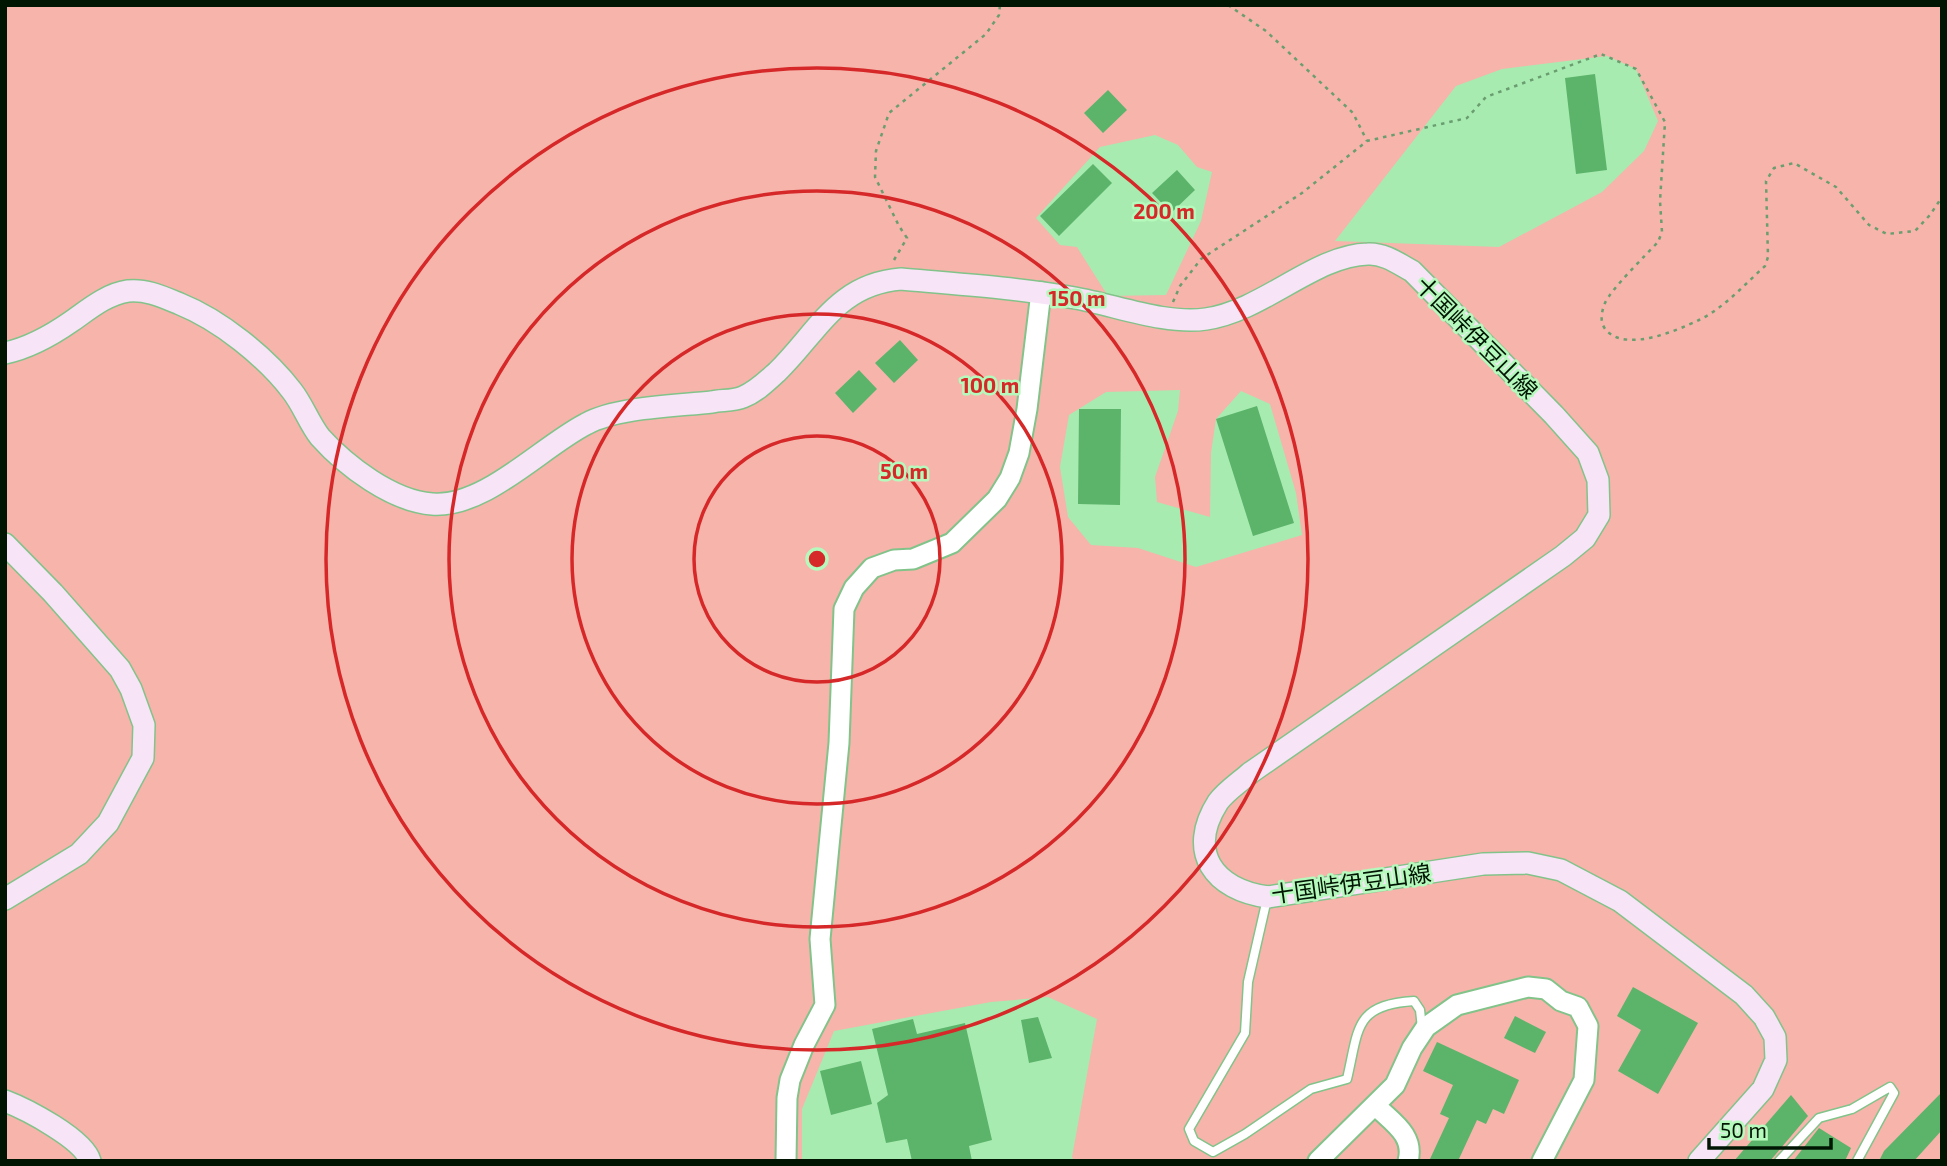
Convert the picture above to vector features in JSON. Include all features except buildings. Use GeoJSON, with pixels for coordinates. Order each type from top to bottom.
{"type":"FeatureCollection","features":[{"type":"Feature","properties":{"kind":"main road","name":"十国峠伊豆山線"},"geometry":{"type":"LineString","coordinates":[[5,353],[23,349],[69,323],[102,300],[127,291],[158,295],[191,308],[261,358],[293,392],[319,435],[353,470],[402,496],[432,504],[460,502],[482,492],[586,424],[607,415],[742,398],[763,385],[795,354],[832,308],[867,285],[883,280],[901,279],[1041,292],[1166,317],[1205,319],[1244,309],[1336,260],[1369,254],[1389,258],[1412,271],[1588,453],[1598,480],[1599,515],[1585,538],[1563,556],[1250,773],[1220,799],[1209,818],[1204,841],[1212,872],[1227,885],[1249,894],[1268,897],[1483,864],[1528,863],[1560,870],[1620,901],[1744,995],[1764,1017],[1775,1037],[1776,1060],[1763,1089],[1699,1161]]}},
{"type":"Feature","properties":{"kind":"main road"},"geometry":{"type":"LineString","coordinates":[[5,544],[53,593],[120,669],[131,688],[144,725],[143,758],[108,824],[79,854],[5,899]]}},
{"type":"Feature","properties":{"kind":"main road"},"geometry":{"type":"LineString","coordinates":[[5,1101],[71,1137],[89,1156],[90,1161]]}},
{"type":"Feature","properties":{"kind":"street"},"geometry":{"type":"LineString","coordinates":[[786,1161],[787,1098],[790,1080],[804,1045],[825,1005],[820,939],[839,743],[844,609],[854,587],[872,568],[894,560],[914,559],[952,543],[997,499],[1010,478],[1018,453],[1027,410],[1041,292]]}},
{"type":"Feature","properties":{"kind":"street"},"geometry":{"type":"LineString","coordinates":[[1318,1161],[1395,1085],[1412,1048],[1426,1027],[1457,1005],[1528,987],[1546,989],[1561,1001],[1578,1007],[1588,1026],[1584,1080],[1542,1161]]}},
{"type":"Feature","properties":{"kind":"street"},"geometry":{"type":"LineString","coordinates":[[1376,1106],[1406,1135],[1410,1151],[1408,1161]]}},
{"type":"Feature","properties":{"kind":"lane"},"geometry":{"type":"LineString","coordinates":[[1268,897],[1248,982],[1245,1033],[1189,1129],[1194,1141],[1213,1152],[1245,1134],[1311,1089],[1347,1079],[1358,1032],[1368,1013],[1389,1003],[1414,1001],[1420,1010],[1423,1031]]}},
{"type":"Feature","properties":{"kind":"lane"},"geometry":{"type":"LineString","coordinates":[[1779,1161],[1819,1118],[1852,1109],[1890,1087],[1894,1093],[1857,1161]]}},
{"type":"Feature","properties":{"kind":"path"},"geometry":{"type":"LineString","coordinates":[[883,280],[907,238],[875,177],[876,151],[889,113],[986,34],[999,15],[1000,5]]}},
{"type":"Feature","properties":{"kind":"path"},"geometry":{"type":"LineString","coordinates":[[1228,5],[1266,31],[1353,113],[1367,141]]}},
{"type":"Feature","properties":{"kind":"path"},"geometry":{"type":"LineString","coordinates":[[1166,317],[1180,285],[1201,259],[1302,193],[1367,141],[1467,118],[1486,97],[1601,54],[1636,69],[1665,121],[1660,201],[1662,232],[1658,242],[1606,300],[1601,316],[1604,329],[1615,337],[1628,341],[1644,340],[1699,320],[1717,309],[1765,266],[1768,257],[1766,181],[1774,168],[1794,163],[1836,187],[1869,225],[1887,234],[1915,231],[1942,197]]}},
{"type":"Feature","properties":{"kind":"shaded area"},"geometry":{"type":"Polygon","coordinates":[[[5,5],[1942,5],[1942,1161],[1074,1161],[1072,1157],[1097,1019],[1048,997],[991,1002],[834,1031],[802,1109],[802,1161],[5,1161],[5,5]],[[1607,56],[1502,69],[1456,86],[1335,241],[1499,247],[1602,192],[1644,151],[1658,121],[1636,69],[1607,56]],[[1155,135],[1100,147],[1036,218],[1060,245],[1077,247],[1108,296],[1166,295],[1201,221],[1212,172],[1197,167],[1178,145],[1155,135]],[[1180,390],[1106,392],[1069,415],[1060,467],[1068,517],[1091,545],[1138,548],[1196,567],[1302,535],[1296,493],[1270,404],[1241,391],[1216,419],[1211,453],[1210,517],[1157,502],[1155,477],[1178,411],[1180,390]]]}}]}
